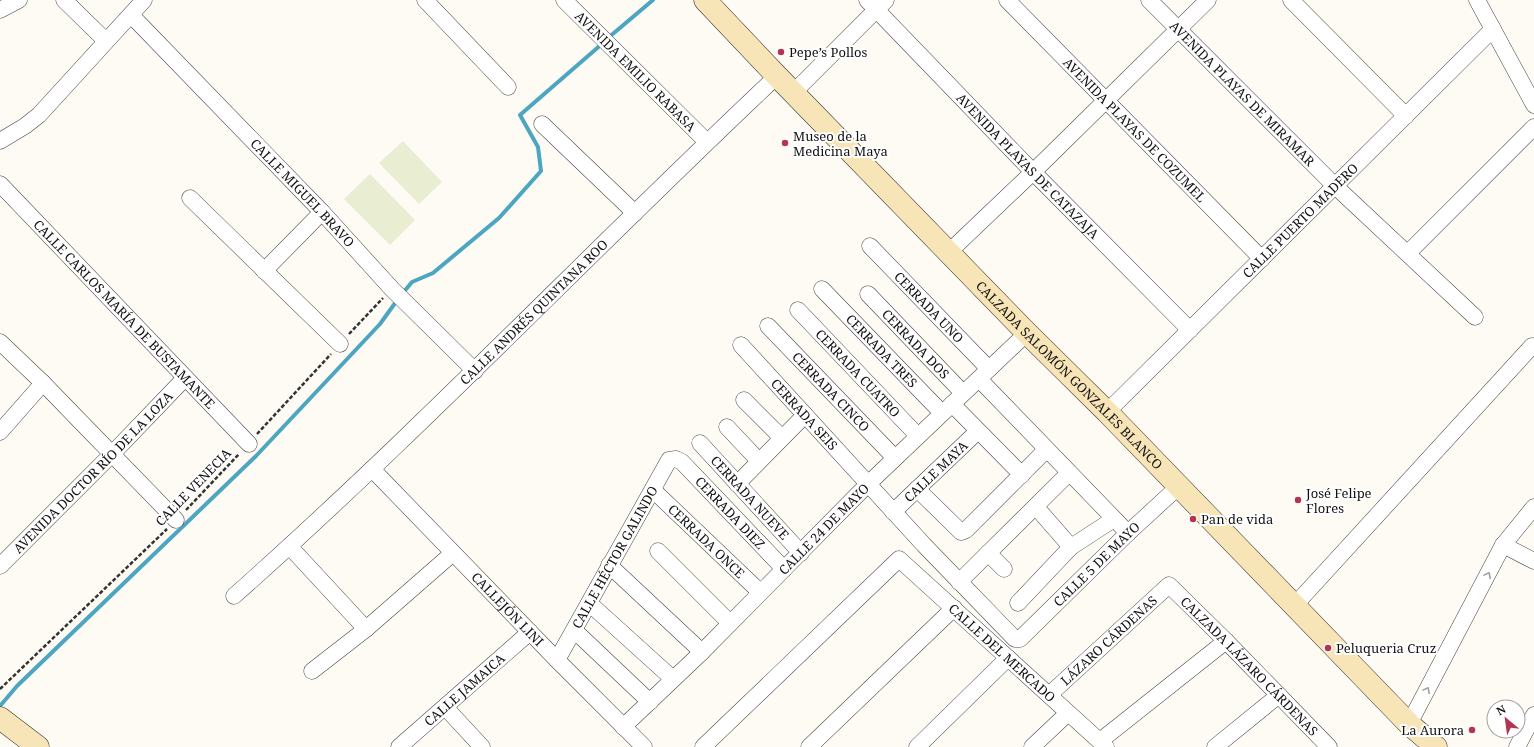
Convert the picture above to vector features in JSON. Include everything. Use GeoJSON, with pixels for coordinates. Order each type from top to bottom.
{"type":"FeatureCollection","features":[{"type":"Feature","properties":{"kind":"street"},"geometry":{"type":"LineString","coordinates":[[0,10],[18,0]]}},
{"type":"Feature","properties":{"kind":"street"},"geometry":{"type":"LineString","coordinates":[[64,0],[106,41]]}},
{"type":"Feature","properties":{"kind":"street"},"geometry":{"type":"LineString","coordinates":[[0,141],[25,126],[38,115],[144,0]]}},
{"type":"Feature","properties":{"kind":"street"},"geometry":{"type":"LineString","coordinates":[[425,0],[508,87]]}},
{"type":"Feature","properties":{"kind":"street","name":"AVENIDA EMILIO RABASA"},"geometry":{"type":"LineString","coordinates":[[564,0],[707,142]]}},
{"type":"Feature","properties":{"kind":"street","name":"CALZADA SALOMÓN GONZALES BLANCO"},"geometry":{"type":"LineString","coordinates":[[705,0],[777,76],[1027,333],[1107,412],[1409,724],[1436,747]]}},
{"type":"Feature","properties":{"kind":"street","name":"AVENIDA PLAYAS DE COZUMEL"},"geometry":{"type":"LineString","coordinates":[[1007,0],[1262,259]]}},
{"type":"Feature","properties":{"kind":"street","name":"AVENIDA PLAYAS DE MIRAMAR"},"geometry":{"type":"LineString","coordinates":[[1149,0],[1335,186],[1408,253],[1475,318]]}},
{"type":"Feature","properties":{"kind":"street"},"geometry":{"type":"LineString","coordinates":[[949,252],[1106,101],[1208,0]]}},
{"type":"Feature","properties":{"kind":"street"},"geometry":{"type":"LineString","coordinates":[[1291,0],[1406,116]]}},
{"type":"Feature","properties":{"kind":"street"},"geometry":{"type":"LineString","coordinates":[[1477,0],[1534,105]]}},
{"type":"Feature","properties":{"kind":"street"},"geometry":{"type":"LineString","coordinates":[[794,92],[876,3]]}},
{"type":"Feature","properties":{"kind":"street","name":"AVENIDA PLAYAS DE CATAZAJA"},"geometry":{"type":"LineString","coordinates":[[876,3],[1033,172],[1190,330]]}},
{"type":"Feature","properties":{"kind":"street","name":"CALLE MIGUEL BRAVO"},"geometry":{"type":"LineString","coordinates":[[131,15],[322,212],[392,289],[475,370]]}},
{"type":"Feature","properties":{"kind":"street","name":"CALLE PUERTO MADERO"},"geometry":{"type":"LineString","coordinates":[[1107,412],[1493,28]]}},
{"type":"Feature","properties":{"kind":"street","name":"CALLE ANDRÉS QUINTANA ROO"},"geometry":{"type":"LineString","coordinates":[[234,596],[290,547],[372,470],[707,142],[777,76]]}},
{"type":"Feature","properties":{"kind":"street"},"geometry":{"type":"LineString","coordinates":[[542,124],[635,213]]}},
{"type":"Feature","properties":{"kind":"street"},"geometry":{"type":"LineString","coordinates":[[1408,253],[1534,127]]}},
{"type":"Feature","properties":{"kind":"street","name":"CALLE CARLOS MARÍA DE BUSTAMANTE"},"geometry":{"type":"LineString","coordinates":[[0,184],[249,444]]}},
{"type":"Feature","properties":{"kind":"street"},"geometry":{"type":"LineString","coordinates":[[190,198],[340,344]]}},
{"type":"Feature","properties":{"kind":"street"},"geometry":{"type":"LineString","coordinates":[[264,271],[322,212]]}},
{"type":"Feature","properties":{"kind":"street","name":"CERRADA UNO"},"geometry":{"type":"LineString","coordinates":[[870,246],[984,374]]}},
{"type":"Feature","properties":{"kind":"street","name":"CERRADA TRES"},"geometry":{"type":"LineString","coordinates":[[822,289],[953,403]]}},
{"type":"Feature","properties":{"kind":"street","name":"CERRADA DOS"},"geometry":{"type":"LineString","coordinates":[[868,294],[953,403]]}},
{"type":"Feature","properties":{"kind":"street","name":"CERRADA CUATRO"},"geometry":{"type":"LineString","coordinates":[[798,310],[918,436]]}},
{"type":"Feature","properties":{"kind":"street","name":"CERRADA CINCO"},"geometry":{"type":"LineString","coordinates":[[768,326],[895,458]]}},
{"type":"Feature","properties":{"kind":"street","name":"CALLE 24 DE MAYO"},"geometry":{"type":"LineString","coordinates":[[623,727],[702,652],[868,484],[1027,333]]}},
{"type":"Feature","properties":{"kind":"street"},"geometry":{"type":"LineString","coordinates":[[0,342],[43,383],[176,520]]}},
{"type":"Feature","properties":{"kind":"street","name":"CERRADA SEIS"},"geometry":{"type":"LineString","coordinates":[[741,345],[868,484]]}},
{"type":"Feature","properties":{"kind":"street"},"geometry":{"type":"LineString","coordinates":[[1294,606],[1532,346]]}},
{"type":"Feature","properties":{"kind":"street"},"geometry":{"type":"LineString","coordinates":[[984,374],[1046,450],[1128,533]]}},
{"type":"Feature","properties":{"kind":"street","name":"AVENIDA DOCTOR RÍO DE LA LOZA"},"geometry":{"type":"LineString","coordinates":[[0,566],[112,454],[185,378]]}},
{"type":"Feature","properties":{"kind":"street"},"geometry":{"type":"LineString","coordinates":[[0,432],[43,383]]}},
{"type":"Feature","properties":{"kind":"street"},"geometry":{"type":"LineString","coordinates":[[744,400],[782,438]]}},
{"type":"Feature","properties":{"kind":"street"},"geometry":{"type":"LineString","coordinates":[[953,403],[978,431],[1022,475]]}},
{"type":"Feature","properties":{"kind":"street"},"geometry":{"type":"LineString","coordinates":[[737,484],[805,415]]}},
{"type":"Feature","properties":{"kind":"street"},"geometry":{"type":"LineString","coordinates":[[727,427],[759,461]]}},
{"type":"Feature","properties":{"kind":"street","name":"CALLE MAYA"},"geometry":{"type":"LineString","coordinates":[[893,512],[978,431]]}},
{"type":"Feature","properties":{"kind":"street","name":"CERRADA NUEVE"},"geometry":{"type":"LineString","coordinates":[[700,443],[801,553]]}},
{"type":"Feature","properties":{"kind":"street"},"geometry":{"type":"LineString","coordinates":[[917,489],[961,532],[966,530],[1046,450]]}},
{"type":"Feature","properties":{"kind":"street","name":"CALLE HÉCTOR GALINDO"},"geometry":{"type":"LineString","coordinates":[[557,660],[609,565],[670,460],[676,459]]}},
{"type":"Feature","properties":{"kind":"street","name":"CERRADA DIEZ"},"geometry":{"type":"LineString","coordinates":[[676,459],[682,462],[784,569]]}},
{"type":"Feature","properties":{"kind":"street","name":"CALLEJÓN LINI"},"geometry":{"type":"LineString","coordinates":[[372,470],[644,747]]}},
{"type":"Feature","properties":{"kind":"street"},"geometry":{"type":"LineString","coordinates":[[959,582],[1069,473]]}},
{"type":"Feature","properties":{"kind":"street","name":"CALLE DEL MERCADO"},"geometry":{"type":"LineString","coordinates":[[868,484],[959,582],[1015,639]]}},
{"type":"Feature","properties":{"kind":"street","name":"CALLE 5 DE MAYO"},"geometry":{"type":"LineString","coordinates":[[1015,639],[1020,639],[1128,533],[1178,487]]}},
{"type":"Feature","properties":{"kind":"street","name":"CERRADA ONCE"},"geometry":{"type":"LineString","coordinates":[[653,490],[760,592]]}},
{"type":"Feature","properties":{"kind":"street"},"geometry":{"type":"LineString","coordinates":[[1036,507],[1071,547]]}},
{"type":"Feature","properties":{"kind":"street"},"geometry":{"type":"LineString","coordinates":[[1409,724],[1504,545],[1534,508]]}},
{"type":"Feature","properties":{"kind":"street"},"geometry":{"type":"LineString","coordinates":[[1018,603],[1071,547],[1114,519]]}},
{"type":"Feature","properties":{"kind":"street"},"geometry":{"type":"LineString","coordinates":[[1504,545],[1534,560]]}},
{"type":"Feature","properties":{"kind":"street"},"geometry":{"type":"LineString","coordinates":[[290,547],[366,629]]}},
{"type":"Feature","properties":{"kind":"street"},"geometry":{"type":"LineString","coordinates":[[658,551],[730,623]]}},
{"type":"Feature","properties":{"kind":"street"},"geometry":{"type":"LineString","coordinates":[[312,671],[366,629],[453,553]]}},
{"type":"Feature","properties":{"kind":"street"},"geometry":{"type":"LineString","coordinates":[[988,553],[1004,569]]}},
{"type":"Feature","properties":{"kind":"street","name":"CALLE DEL MERCADO"},"geometry":{"type":"LineString","coordinates":[[703,747],[899,559],[1103,744]]}},
{"type":"Feature","properties":{"kind":"street"},"geometry":{"type":"LineString","coordinates":[[609,565],[702,652]]}},
{"type":"Feature","properties":{"kind":"street","name":"CALZADA LÁZARO CÁRDENAS"},"geometry":{"type":"LineString","coordinates":[[1169,585],[1226,641],[1329,747]]}},
{"type":"Feature","properties":{"kind":"street","name":"LÁZARO CÁRDENAS"},"geometry":{"type":"LineString","coordinates":[[1050,696],[1169,585]]}},
{"type":"Feature","properties":{"kind":"street"},"geometry":{"type":"LineString","coordinates":[[589,603],[673,679]]}},
{"type":"Feature","properties":{"kind":"street"},"geometry":{"type":"LineString","coordinates":[[809,747],[954,608]]}},
{"type":"Feature","properties":{"kind":"street"},"geometry":{"type":"LineString","coordinates":[[574,630],[650,702]]}},
{"type":"Feature","properties":{"kind":"street","name":"CALLE JAMAICA"},"geometry":{"type":"LineString","coordinates":[[408,744],[446,707],[530,632]]}},
{"type":"Feature","properties":{"kind":"street"},"geometry":{"type":"LineString","coordinates":[[1103,744],[1226,641]]}},
{"type":"Feature","properties":{"kind":"street"},"geometry":{"type":"LineString","coordinates":[[917,747],[1008,658]]}},
{"type":"Feature","properties":{"kind":"street"},"geometry":{"type":"LineString","coordinates":[[1215,747],[1279,695]]}},
{"type":"Feature","properties":{"kind":"street"},"geometry":{"type":"LineString","coordinates":[[446,707],[482,747]]}},
{"type":"Feature","properties":{"kind":"street"},"geometry":{"type":"LineString","coordinates":[[1032,747],[1068,713]]}},
{"type":"Feature","properties":{"kind":"street"},"geometry":{"type":"LineString","coordinates":[[1517,747],[1534,715]]}},
{"type":"Feature","properties":{"kind":"street"},"geometry":{"type":"LineString","coordinates":[[0,718],[38,747]]}},
{"type":"Feature","properties":{"kind":"path","name":"CALLE VENECIA"},"geometry":{"type":"LineString","coordinates":[[0,689],[176,520],[249,444],[392,289]]}},
{"type":"Feature","properties":{"kind":"green space"},"geometry":{"type":"Polygon","coordinates":[[[403,141],[442,182],[419,204],[379,163],[403,141]]]}},
{"type":"Feature","properties":{"kind":"green space"},"geometry":{"type":"Polygon","coordinates":[[[370,174],[415,220],[390,245],[344,199],[370,174]]]}},
{"type":"Feature","properties":{"kind":"waterway"},"geometry":{"type":"LineString","coordinates":[[608,38],[653,0]]}},
{"type":"Feature","properties":{"kind":"waterway"},"geometry":{"type":"LineString","coordinates":[[402,294],[412,282],[433,273],[499,218],[541,171],[538,147],[520,115],[603,43]]}},
{"type":"Feature","properties":{"kind":"waterway"},"geometry":{"type":"LineString","coordinates":[[0,706],[17,686],[256,456],[380,324],[398,299]]}},
{"type":"Feature","properties":{"kind":"place","name":"Pepe’s Pollos"},"geometry":{"type":"Point","coordinates":[781,52]}},
{"type":"Feature","properties":{"kind":"place","name":"Museo de la Medicina Maya"},"geometry":{"type":"Point","coordinates":[785,143]}},
{"type":"Feature","properties":{"kind":"place","name":"José Felipe Flores"},"geometry":{"type":"Point","coordinates":[1298,500]}},
{"type":"Feature","properties":{"kind":"place","name":"Pan de vida"},"geometry":{"type":"Point","coordinates":[1193,519]}},
{"type":"Feature","properties":{"kind":"place","name":"Peluqueria Cruz"},"geometry":{"type":"Point","coordinates":[1328,648]}},
{"type":"Feature","properties":{"kind":"place","name":"La Aurora"},"geometry":{"type":"Point","coordinates":[1472,730]}}]}
